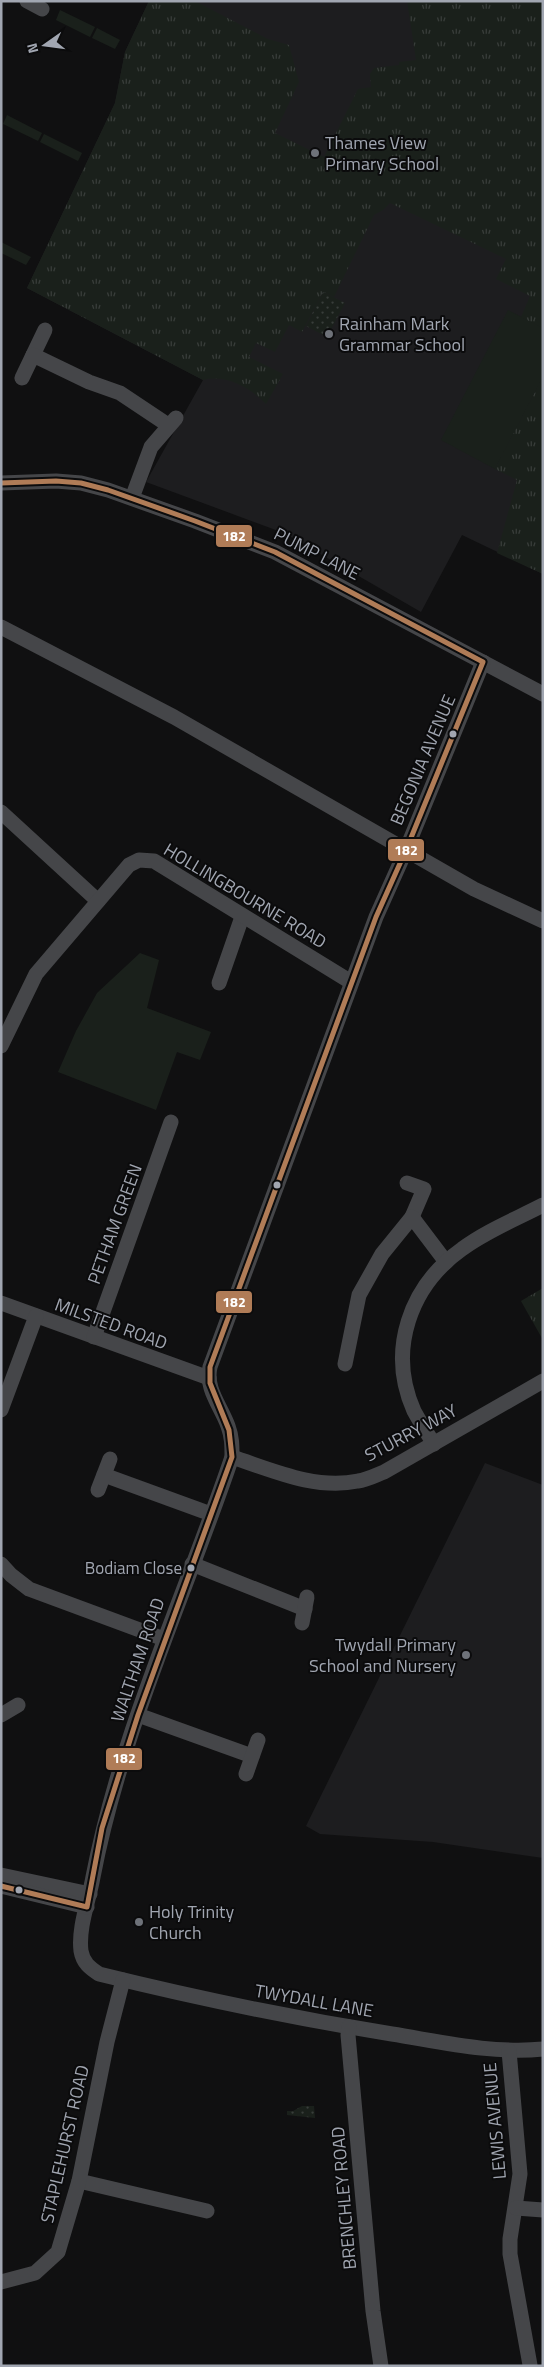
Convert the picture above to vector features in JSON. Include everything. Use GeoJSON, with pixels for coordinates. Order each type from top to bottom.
{"type":"FeatureCollection","features":[{"type":"Feature","properties":{"kind":"street"},"geometry":{"type":"LineString","coordinates":[[27,1],[42,9]]}},
{"type":"Feature","properties":{"kind":"street"},"geometry":{"type":"LineString","coordinates":[[22,378],[45,330]]}},
{"type":"Feature","properties":{"kind":"street"},"geometry":{"type":"LineString","coordinates":[[33,355],[89,382],[120,393],[172,421],[151,447],[132,498]]}},
{"type":"Feature","properties":{"kind":"street","name":"PUMP LANE"},"geometry":{"type":"LineString","coordinates":[[1,483],[56,481],[81,484],[132,498],[275,552],[543,694]]}},
{"type":"Feature","properties":{"kind":"street"},"geometry":{"type":"LineString","coordinates":[[1,627],[174,717],[479,892],[543,920]]}},
{"type":"Feature","properties":{"kind":"street","name":"BEGONIA AVENUE"},"geometry":{"type":"LineString","coordinates":[[209,1378],[210,1367],[351,982],[376,917],[406,850],[483,662]]}},
{"type":"Feature","properties":{"kind":"street"},"geometry":{"type":"LineString","coordinates":[[1,812],[98,901]]}},
{"type":"Feature","properties":{"kind":"street","name":"HOLLINGBOURNE ROAD"},"geometry":{"type":"LineString","coordinates":[[1,1046],[36,974],[129,865],[139,860],[154,861],[242,917],[351,982]]}},
{"type":"Feature","properties":{"kind":"street"},"geometry":{"type":"LineString","coordinates":[[219,983],[242,917]]}},
{"type":"Feature","properties":{"kind":"street","name":"PETHAM GREEN"},"geometry":{"type":"LineString","coordinates":[[94,1337],[171,1122]]}},
{"type":"Feature","properties":{"kind":"street"},"geometry":{"type":"LineString","coordinates":[[345,1364],[359,1295],[382,1254],[412,1217],[424,1189],[407,1183]]}},
{"type":"Feature","properties":{"kind":"street"},"geometry":{"type":"LineString","coordinates":[[434,1444],[414,1411],[407,1390],[404,1371],[404,1343],[409,1314],[424,1285],[446,1262],[463,1248],[543,1205]]}},
{"type":"Feature","properties":{"kind":"street"},"geometry":{"type":"LineString","coordinates":[[412,1217],[446,1262]]}},
{"type":"Feature","properties":{"kind":"street","name":"MILSTED ROAD"},"geometry":{"type":"LineString","coordinates":[[1,1303],[209,1378]]}},
{"type":"Feature","properties":{"kind":"street"},"geometry":{"type":"LineString","coordinates":[[1,1410],[36,1316]]}},
{"type":"Feature","properties":{"kind":"street","name":"WALTHAM ROAD"},"geometry":{"type":"LineString","coordinates":[[84,1962],[81,1949],[102,1828],[164,1639],[232,1457],[232,1440],[228,1424],[210,1388],[209,1378]]}},
{"type":"Feature","properties":{"kind":"street","name":"STURRY WAY"},"geometry":{"type":"LineString","coordinates":[[232,1457],[304,1480],[340,1484],[360,1481],[384,1472],[543,1381]]}},
{"type":"Feature","properties":{"kind":"street"},"geometry":{"type":"LineString","coordinates":[[98,1490],[110,1459]]}},
{"type":"Feature","properties":{"kind":"street"},"geometry":{"type":"LineString","coordinates":[[104,1475],[210,1514]]}},
{"type":"Feature","properties":{"kind":"street"},"geometry":{"type":"LineString","coordinates":[[1,1564],[11,1575],[29,1588],[164,1639]]}},
{"type":"Feature","properties":{"kind":"street"},"geometry":{"type":"LineString","coordinates":[[192,1564],[304,1610]]}},
{"type":"Feature","properties":{"kind":"street"},"geometry":{"type":"LineString","coordinates":[[2,1714],[18,1705]]}},
{"type":"Feature","properties":{"kind":"street"},"geometry":{"type":"LineString","coordinates":[[138,1714],[252,1756]]}},
{"type":"Feature","properties":{"kind":"street"},"geometry":{"type":"LineString","coordinates":[[246,1774],[258,1740]]}},
{"type":"Feature","properties":{"kind":"street"},"geometry":{"type":"LineString","coordinates":[[1,1875],[88,1900]]}},
{"type":"Feature","properties":{"kind":"street"},"geometry":{"type":"LineString","coordinates":[[1,1886],[88,1900]]}},
{"type":"Feature","properties":{"kind":"street","name":"TWYDALL LANE"},"geometry":{"type":"LineString","coordinates":[[84,1962],[99,1974],[288,2017],[508,2051],[543,2049]]}},
{"type":"Feature","properties":{"kind":"street","name":"STAPLEHURST ROAD"},"geometry":{"type":"LineString","coordinates":[[1,2282],[35,2273],[58,2252],[80,2181],[107,2042],[123,1980]]}},
{"type":"Feature","properties":{"kind":"street","name":"BRENCHLEY ROAD"},"geometry":{"type":"LineString","coordinates":[[350,2027],[348,2035],[372,2311],[381,2366]]}},
{"type":"Feature","properties":{"kind":"street","name":"LEWIS AVENUE"},"geometry":{"type":"LineString","coordinates":[[508,2051],[520,2152],[520,2185],[510,2239],[511,2263],[533,2365]]}},
{"type":"Feature","properties":{"kind":"street"},"geometry":{"type":"LineString","coordinates":[[80,2181],[207,2211]]}},
{"type":"Feature","properties":{"kind":"street"},"geometry":{"type":"LineString","coordinates":[[516,2208],[543,2210]]}},
{"type":"Feature","properties":{"kind":"shaded area","name":"Rainham Mark Grammar School"},"geometry":{"type":"Polygon","coordinates":[[[149,1],[543,1],[543,574],[462,535],[421,612],[284,533],[146,482],[203,380],[27,288],[115,103],[125,52],[149,1]]]}},
{"type":"Feature","properties":{"kind":"shaded area","name":"Twydall Primary School and Nursery"},"geometry":{"type":"Polygon","coordinates":[[[485,1463],[543,1485],[543,1858],[433,1842],[320,1834],[306,1826],[485,1463]]]}},
{"type":"Feature","properties":{"kind":"green space"},"geometry":{"type":"Polygon","coordinates":[[[149,1],[195,1],[268,39],[289,45],[299,82],[275,133],[324,157],[358,89],[371,87],[370,74],[374,68],[399,65],[399,62],[416,60],[407,1],[543,1],[543,328],[521,317],[530,296],[496,279],[506,259],[390,203],[374,215],[334,297],[323,292],[302,332],[289,325],[275,352],[256,343],[249,357],[283,374],[266,404],[238,384],[221,379],[203,380],[27,288],[115,103],[125,52],[149,1]]]}},
{"type":"Feature","properties":{"kind":"green space"},"geometry":{"type":"Polygon","coordinates":[[[60,10],[95,27],[90,37],[56,20],[60,10]]]}},
{"type":"Feature","properties":{"kind":"green space"},"geometry":{"type":"Polygon","coordinates":[[[97,28],[120,40],[115,49],[92,38],[97,28]]]}},
{"type":"Feature","properties":{"kind":"green space"},"geometry":{"type":"Polygon","coordinates":[[[7,115],[42,133],[38,141],[3,124],[7,115]]]}},
{"type":"Feature","properties":{"kind":"green space"},"geometry":{"type":"Polygon","coordinates":[[[44,134],[82,153],[78,161],[40,142],[44,134]]]}},
{"type":"Feature","properties":{"kind":"green space"},"geometry":{"type":"Polygon","coordinates":[[[1,242],[31,257],[26,265],[1,253],[1,242]]]}},
{"type":"Feature","properties":{"kind":"green space"},"geometry":{"type":"Polygon","coordinates":[[[323,292],[345,303],[327,337],[306,326],[323,292]]]}},
{"type":"Feature","properties":{"kind":"green space"},"geometry":{"type":"Polygon","coordinates":[[[508,310],[543,328],[543,377],[495,469],[441,440],[508,310]]]}},
{"type":"Feature","properties":{"kind":"green space"},"geometry":{"type":"Polygon","coordinates":[[[543,377],[543,574],[497,553],[517,480],[495,469],[543,377]]]}},
{"type":"Feature","properties":{"kind":"green space"},"geometry":{"type":"Polygon","coordinates":[[[140,953],[159,960],[147,1008],[211,1032],[200,1060],[177,1052],[156,1110],[58,1072],[76,1031],[97,993],[140,953]]]}},
{"type":"Feature","properties":{"kind":"green space"},"geometry":{"type":"Polygon","coordinates":[[[543,1288],[543,1340],[521,1301],[543,1288]]]}},
{"type":"Feature","properties":{"kind":"green space"},"geometry":{"type":"Polygon","coordinates":[[[302,2106],[314,2106],[315,2118],[287,2115],[287,2111],[293,2111],[302,2106]]]}},
{"type":"Feature","properties":{"kind":"transit line","name":"182"},"geometry":{"type":"LineString","coordinates":[[1,483],[56,481],[81,483],[108,490],[195,521],[275,552],[483,662],[406,850],[376,917],[210,1367],[210,1383],[229,1430],[232,1457],[138,1715],[102,1828],[87,1907],[1,1886]]}},
{"type":"Feature","properties":{"kind":"place","name":"Thames View Primary School"},"geometry":{"type":"Point","coordinates":[315,153]}},
{"type":"Feature","properties":{"kind":"place","name":"Rainham Mark Grammar School"},"geometry":{"type":"Point","coordinates":[329,334]}},
{"type":"Feature","properties":{"kind":"place","name":"Bodiam Close"},"geometry":{"type":"Point","coordinates":[191,1568]}},
{"type":"Feature","properties":{"kind":"place","name":"Twydall Primary School and Nursery"},"geometry":{"type":"Point","coordinates":[466,1655]}},
{"type":"Feature","properties":{"kind":"place","name":"Holy Trinity Church"},"geometry":{"type":"Point","coordinates":[139,1922]}}]}
